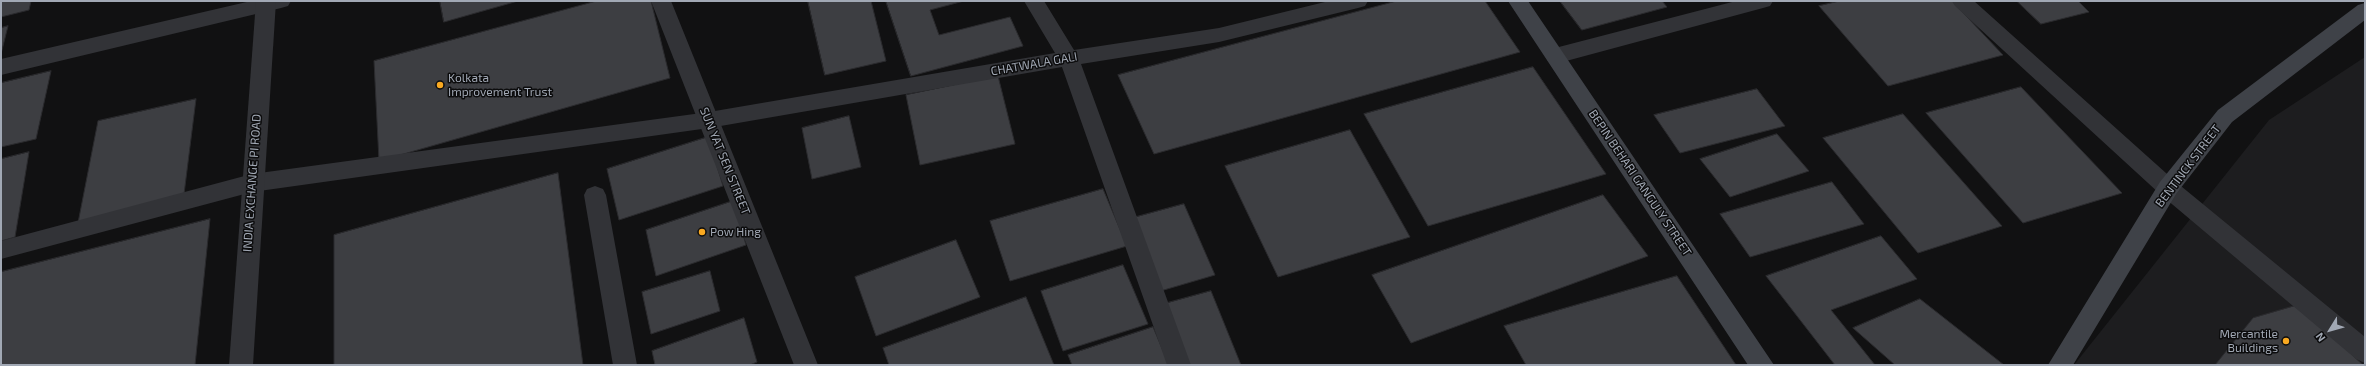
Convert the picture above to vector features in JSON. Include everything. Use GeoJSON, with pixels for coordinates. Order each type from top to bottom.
{"type":"FeatureCollection","features":[{"type":"Feature","properties":{"kind":"main road","name":"BEPIN BEHARI GANGULY STREET"},"geometry":{"type":"LineString","coordinates":[[1518,1],[1762,365]]}},
{"type":"Feature","properties":{"kind":"main road","name":"BENTINCK STREET"},"geometry":{"type":"LineString","coordinates":[[2060,365],[2168,188],[2225,116],[2365,10]]}},
{"type":"Feature","properties":{"kind":"street","name":"SUN YAT SEN STREET"},"geometry":{"type":"LineString","coordinates":[[661,1],[806,365]]}},
{"type":"Feature","properties":{"kind":"street"},"geometry":{"type":"LineString","coordinates":[[1034,1],[1069,58],[1179,365]]}},
{"type":"Feature","properties":{"kind":"street","name":"CHATWALA GALI"},"geometry":{"type":"LineString","coordinates":[[1,250],[252,183],[709,120],[1069,58],[1219,35],[1358,1]]}},
{"type":"Feature","properties":{"kind":"street"},"geometry":{"type":"LineString","coordinates":[[1555,56],[1763,1]]}},
{"type":"Feature","properties":{"kind":"street"},"geometry":{"type":"LineString","coordinates":[[1962,1],[2168,188],[2365,352]]}},
{"type":"Feature","properties":{"kind":"street"},"geometry":{"type":"LineString","coordinates":[[1,67],[271,3]]}},
{"type":"Feature","properties":{"kind":"street","name":"INDIA EXCHANGE PI ROAD"},"geometry":{"type":"LineString","coordinates":[[241,365],[252,183],[271,3]]}},
{"type":"Feature","properties":{"kind":"street"},"geometry":{"type":"LineString","coordinates":[[596,195],[625,365]]}},
{"type":"Feature","properties":{"kind":"shaded area"},"geometry":{"type":"Polygon","coordinates":[[[2365,57],[2365,365],[2074,365],[2269,120],[2365,57]]]}},
{"type":"Feature","properties":{"kind":"building"},"geometry":{"type":"Polygon","coordinates":[[[1,1],[31,1],[29,10],[1,17],[1,1]]]}},
{"type":"Feature","properties":{"kind":"building"},"geometry":{"type":"Polygon","coordinates":[[[440,1],[518,1],[444,22],[440,1]]]}},
{"type":"Feature","properties":{"kind":"building"},"geometry":{"type":"Polygon","coordinates":[[[597,1],[651,1],[670,78],[379,161],[374,61],[597,1]]]}},
{"type":"Feature","properties":{"kind":"building"},"geometry":{"type":"Polygon","coordinates":[[[808,1],[871,1],[886,61],[825,75],[808,1]]]}},
{"type":"Feature","properties":{"kind":"building"},"geometry":{"type":"Polygon","coordinates":[[[886,1],[964,1],[930,10],[939,35],[1010,17],[1023,46],[911,76],[886,1]]]}},
{"type":"Feature","properties":{"kind":"building"},"geometry":{"type":"Polygon","coordinates":[[[1397,1],[1485,1],[1520,52],[1154,154],[1118,75],[1397,1]]]}},
{"type":"Feature","properties":{"kind":"building"},"geometry":{"type":"Polygon","coordinates":[[[1560,1],[1662,1],[1667,7],[1582,30],[1560,1]]]}},
{"type":"Feature","properties":{"kind":"building"},"geometry":{"type":"Polygon","coordinates":[[[1840,1],[1952,1],[2003,55],[1888,86],[1819,6],[1840,1]]]}},
{"type":"Feature","properties":{"kind":"building"},"geometry":{"type":"Polygon","coordinates":[[[2017,1],[2078,1],[2089,12],[2041,24],[2017,1]]]}},
{"type":"Feature","properties":{"kind":"building"},"geometry":{"type":"Polygon","coordinates":[[[8,26],[1,54],[1,28],[8,26]]]}},
{"type":"Feature","properties":{"kind":"building"},"geometry":{"type":"Polygon","coordinates":[[[1533,67],[1606,174],[1428,226],[1364,114],[1533,67]]]}},
{"type":"Feature","properties":{"kind":"building"},"geometry":{"type":"Polygon","coordinates":[[[51,71],[36,139],[1,147],[1,83],[51,71]]]}},
{"type":"Feature","properties":{"kind":"building"},"geometry":{"type":"Polygon","coordinates":[[[998,76],[1015,144],[920,165],[906,95],[998,76]]]}},
{"type":"Feature","properties":{"kind":"building"},"geometry":{"type":"Polygon","coordinates":[[[2021,87],[2122,193],[2023,223],[1926,113],[2021,87]]]}},
{"type":"Feature","properties":{"kind":"building"},"geometry":{"type":"Polygon","coordinates":[[[1757,89],[1785,126],[1680,153],[1654,115],[1757,89]]]}},
{"type":"Feature","properties":{"kind":"building"},"geometry":{"type":"Polygon","coordinates":[[[196,99],[183,202],[77,228],[98,121],[196,99]]]}},
{"type":"Feature","properties":{"kind":"building"},"geometry":{"type":"Polygon","coordinates":[[[1903,114],[2002,226],[1918,253],[1823,138],[1903,114]]]}},
{"type":"Feature","properties":{"kind":"building"},"geometry":{"type":"Polygon","coordinates":[[[849,116],[861,167],[812,179],[802,128],[849,116]]]}},
{"type":"Feature","properties":{"kind":"building"},"geometry":{"type":"Polygon","coordinates":[[[1350,130],[1410,237],[1278,277],[1225,166],[1350,130]]]}},
{"type":"Feature","properties":{"kind":"building"},"geometry":{"type":"Polygon","coordinates":[[[1777,134],[1809,171],[1730,197],[1700,159],[1777,134]]]}},
{"type":"Feature","properties":{"kind":"building"},"geometry":{"type":"Polygon","coordinates":[[[708,137],[723,186],[619,220],[607,169],[708,137]]]}},
{"type":"Feature","properties":{"kind":"building"},"geometry":{"type":"Polygon","coordinates":[[[29,152],[15,237],[1,241],[1,159],[29,152]]]}},
{"type":"Feature","properties":{"kind":"building"},"geometry":{"type":"Polygon","coordinates":[[[558,173],[583,365],[334,365],[334,235],[558,173]]]}},
{"type":"Feature","properties":{"kind":"building"},"geometry":{"type":"Polygon","coordinates":[[[1832,182],[1864,224],[1750,257],[1720,214],[1832,182]]]}},
{"type":"Feature","properties":{"kind":"building"},"geometry":{"type":"Polygon","coordinates":[[[1103,189],[1127,246],[1010,281],[990,221],[1103,189]]]}},
{"type":"Feature","properties":{"kind":"building"},"geometry":{"type":"Polygon","coordinates":[[[1603,195],[1648,256],[1411,343],[1372,275],[1603,195]]]}},
{"type":"Feature","properties":{"kind":"building"},"geometry":{"type":"Polygon","coordinates":[[[733,201],[746,245],[656,276],[646,230],[733,201]]]}},
{"type":"Feature","properties":{"kind":"building"},"geometry":{"type":"Polygon","coordinates":[[[1184,204],[1215,275],[1157,292],[1129,219],[1184,204]]]}},
{"type":"Feature","properties":{"kind":"building"},"geometry":{"type":"Polygon","coordinates":[[[210,219],[195,365],[1,365],[1,272],[210,219]]]}},
{"type":"Feature","properties":{"kind":"building"},"geometry":{"type":"Polygon","coordinates":[[[1881,236],[1917,279],[1831,310],[1875,365],[1835,365],[1766,276],[1881,236]]]}},
{"type":"Feature","properties":{"kind":"building"},"geometry":{"type":"Polygon","coordinates":[[[956,240],[980,297],[876,336],[855,277],[956,240]]]}},
{"type":"Feature","properties":{"kind":"building"},"geometry":{"type":"Polygon","coordinates":[[[1123,265],[1148,324],[1063,351],[1041,291],[1123,265]]]}},
{"type":"Feature","properties":{"kind":"building"},"geometry":{"type":"Polygon","coordinates":[[[710,271],[720,311],[651,334],[642,292],[710,271]]]}},
{"type":"Feature","properties":{"kind":"building"},"geometry":{"type":"Polygon","coordinates":[[[1677,276],[1736,365],[1526,365],[1504,326],[1677,276]]]}},
{"type":"Feature","properties":{"kind":"building"},"geometry":{"type":"Polygon","coordinates":[[[1211,291],[1241,365],[1183,365],[1160,305],[1211,291]]]}},
{"type":"Feature","properties":{"kind":"building"},"geometry":{"type":"Polygon","coordinates":[[[1026,297],[1054,365],[889,365],[883,348],[1026,297]]]}},
{"type":"Feature","properties":{"kind":"building"},"geometry":{"type":"Polygon","coordinates":[[[1920,299],[2004,365],[1895,365],[1853,328],[1920,299]]]}},
{"type":"Feature","properties":{"kind":"building","name":"Mercantile Buildings"},"geometry":{"type":"Polygon","coordinates":[[[2298,305],[2363,365],[2215,365],[2253,318],[2298,305]]]}},
{"type":"Feature","properties":{"kind":"building"},"geometry":{"type":"Polygon","coordinates":[[[744,318],[757,362],[750,365],[655,365],[652,351],[744,318]]]}},
{"type":"Feature","properties":{"kind":"building"},"geometry":{"type":"Polygon","coordinates":[[[1153,327],[1169,365],[1072,365],[1068,355],[1153,327]]]}},
{"type":"Feature","properties":{"kind":"place","name":"Kolkata Improvement Trust"},"geometry":{"type":"Point","coordinates":[440,85]}},
{"type":"Feature","properties":{"kind":"place","name":"Pow Hing"},"geometry":{"type":"Point","coordinates":[702,232]}},
{"type":"Feature","properties":{"kind":"place","name":"Mercantile Buildings"},"geometry":{"type":"Point","coordinates":[2286,341]}}]}
